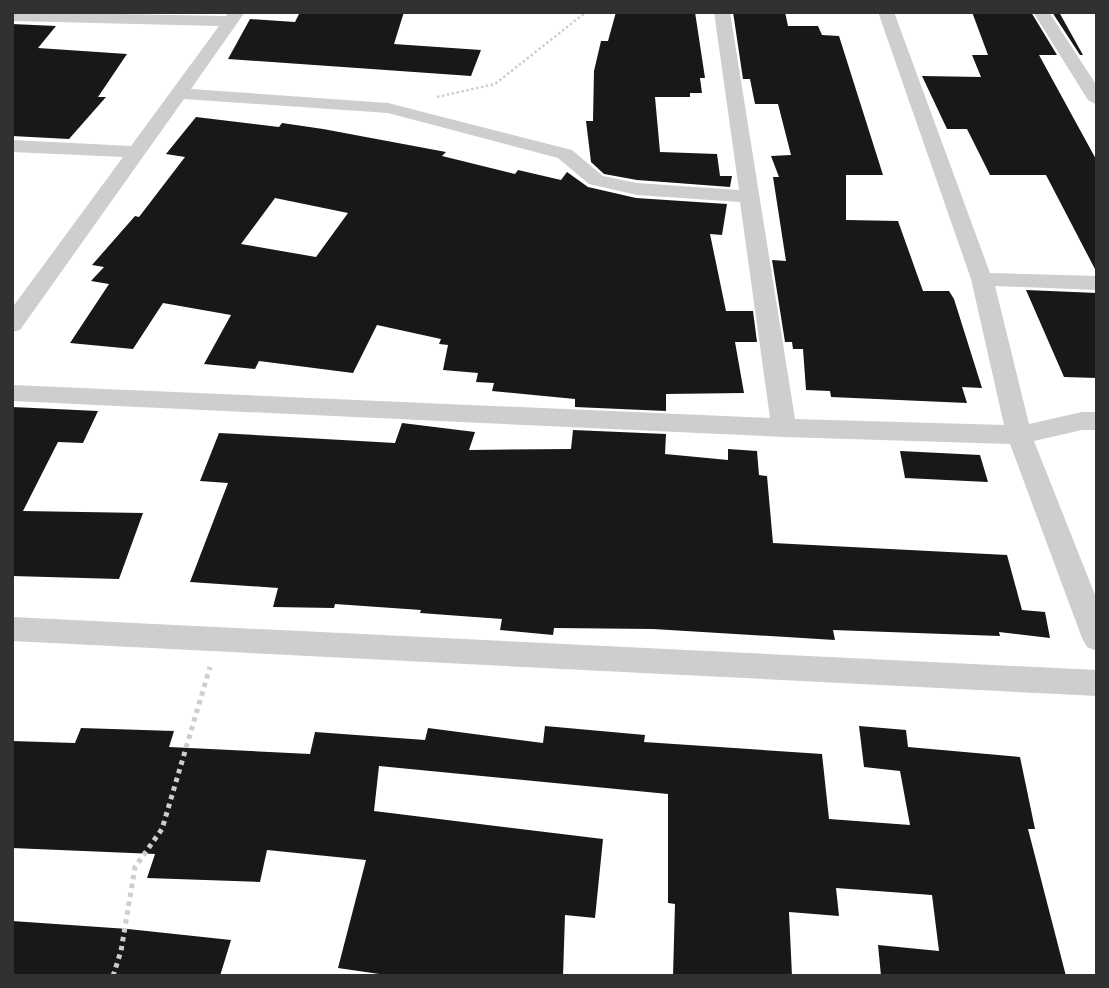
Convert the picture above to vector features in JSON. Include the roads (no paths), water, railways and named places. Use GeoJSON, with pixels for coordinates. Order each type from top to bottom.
{"type":"FeatureCollection","features":[{"type":"Feature","properties":{"kind":"street"},"geometry":{"type":"LineString","coordinates":[[722,12],[784,429]]}},
{"type":"Feature","properties":{"kind":"street"},"geometry":{"type":"LineString","coordinates":[[886,12],[982,279],[1019,435],[1097,638]]}},
{"type":"Feature","properties":{"kind":"street"},"geometry":{"type":"LineString","coordinates":[[1041,12],[1097,100]]}},
{"type":"Feature","properties":{"kind":"street"},"geometry":{"type":"LineString","coordinates":[[12,16],[234,17]]}},
{"type":"Feature","properties":{"kind":"street"},"geometry":{"type":"LineString","coordinates":[[13,321],[234,17]]}},
{"type":"Feature","properties":{"kind":"street"},"geometry":{"type":"LineString","coordinates":[[179,93],[388,108],[565,154],[596,180],[637,189],[750,197]]}},
{"type":"Feature","properties":{"kind":"street"},"geometry":{"type":"LineString","coordinates":[[12,146],[136,152]]}},
{"type":"Feature","properties":{"kind":"street"},"geometry":{"type":"LineString","coordinates":[[982,279],[1097,283]]}},
{"type":"Feature","properties":{"kind":"street"},"geometry":{"type":"LineString","coordinates":[[12,393],[784,429],[1019,435],[1082,421],[1097,421]]}},
{"type":"Feature","properties":{"kind":"street"},"geometry":{"type":"LineString","coordinates":[[12,629],[1097,683]]}}]}
